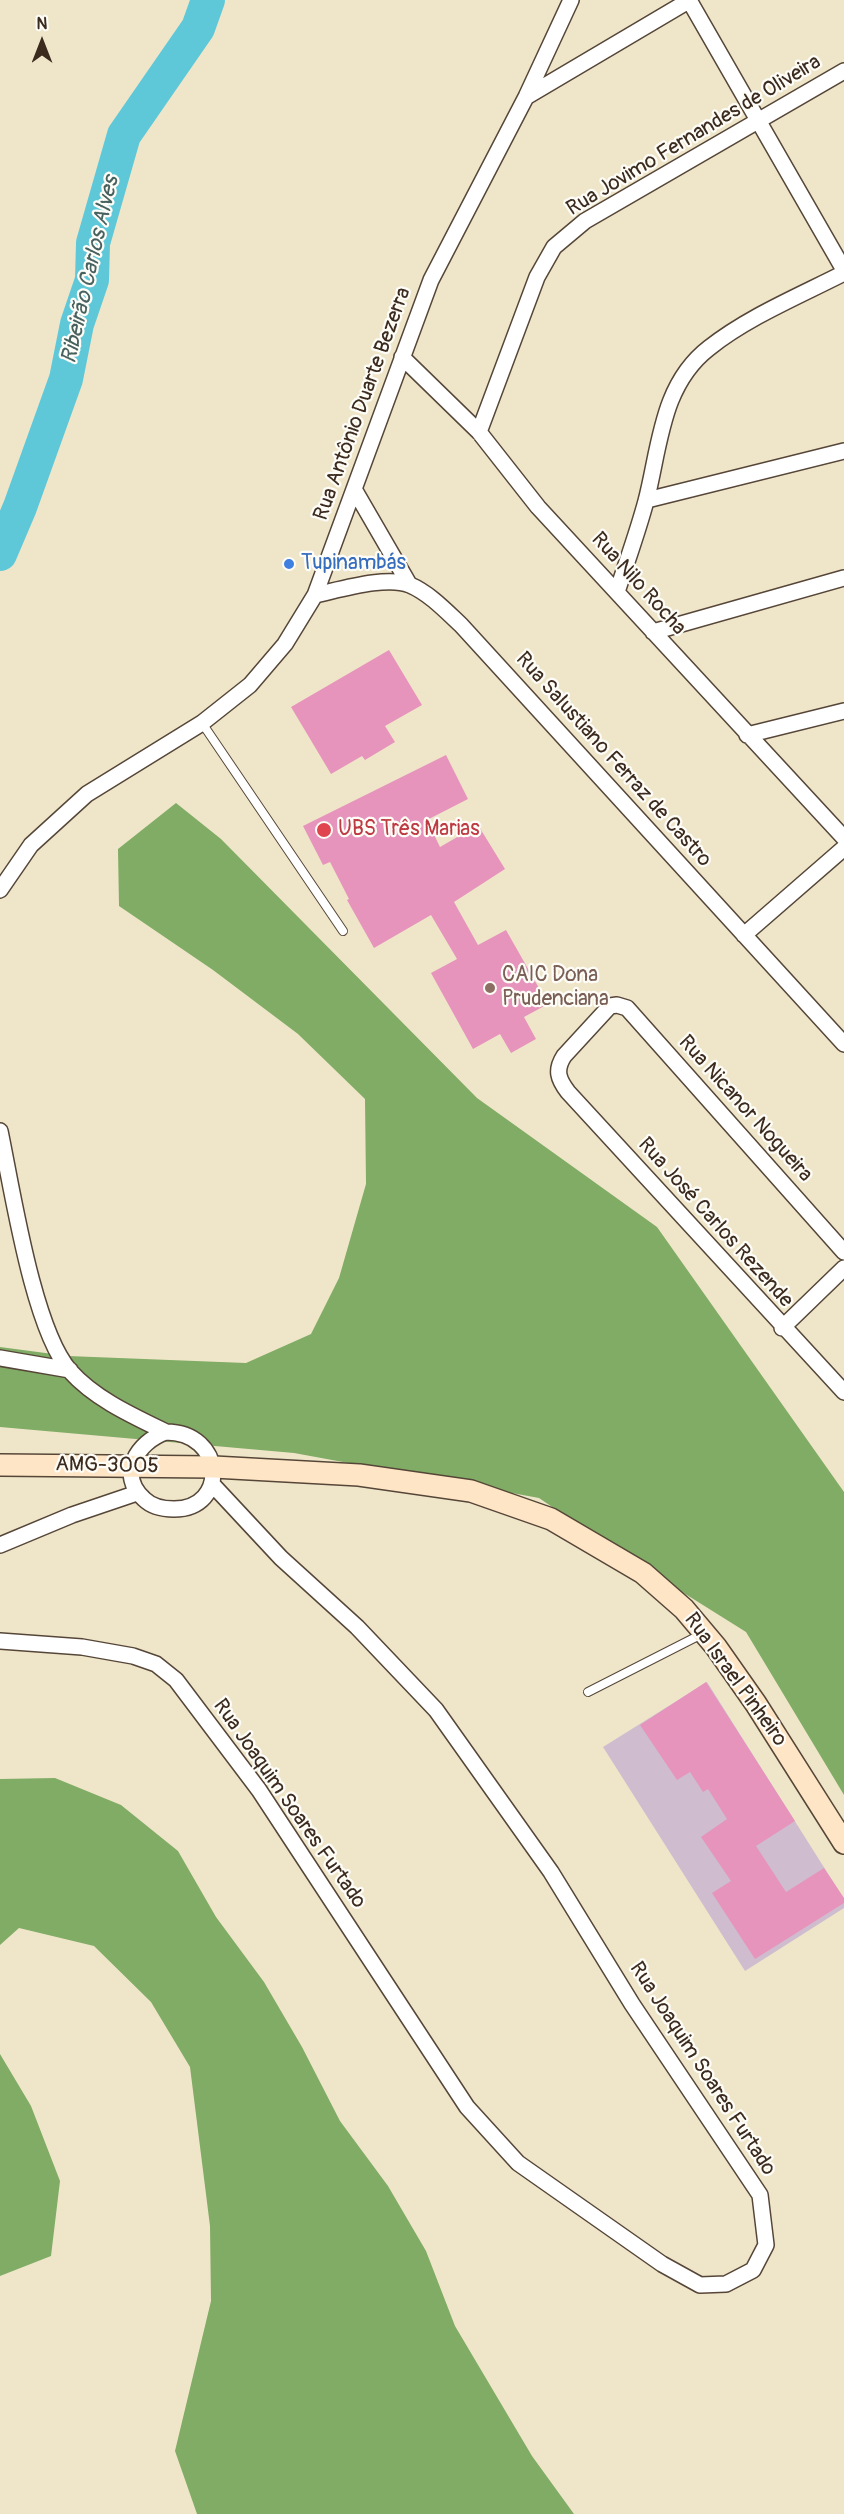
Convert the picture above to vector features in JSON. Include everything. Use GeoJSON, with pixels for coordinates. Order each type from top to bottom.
{"type":"FeatureCollection","features":[{"type":"Feature","properties":{"kind":"main road","name":"AMG-3005"},"geometry":{"type":"LineString","coordinates":[[0,1465],[132,1466],[213,1475]]}},
{"type":"Feature","properties":{"kind":"main road","name":"Rua Israel Pinheiro"},"geometry":{"type":"LineString","coordinates":[[213,1475],[359,1475],[412,1481],[471,1491],[521,1506],[551,1519],[642,1573],[684,1609],[756,1704],[844,1843]]}},
{"type":"Feature","properties":{"kind":"street","name":"Rua Antônio Duarte Bezerra"},"geometry":{"type":"LineString","coordinates":[[0,890],[31,845],[87,794],[202,723],[250,685],[285,644],[315,595],[431,280],[526,97],[571,0]]}},
{"type":"Feature","properties":{"kind":"street"},"geometry":{"type":"LineString","coordinates":[[526,97],[690,0],[844,271],[748,323],[708,348],[686,371],[672,394],[654,460],[647,500],[617,592]]}},
{"type":"Feature","properties":{"kind":"street","name":"Rua Jovimo Fernandes de Oliveira"},"geometry":{"type":"LineString","coordinates":[[479,432],[537,277],[554,247],[585,220],[844,71]]}},
{"type":"Feature","properties":{"kind":"street","name":"Rua Nilo Rocha"},"geometry":{"type":"LineString","coordinates":[[402,357],[479,432],[538,507],[844,838]]}},
{"type":"Feature","properties":{"kind":"street"},"geometry":{"type":"LineString","coordinates":[[647,500],[844,451]]}},
{"type":"Feature","properties":{"kind":"street"},"geometry":{"type":"LineString","coordinates":[[354,489],[410,584]]}},
{"type":"Feature","properties":{"kind":"street"},"geometry":{"type":"LineString","coordinates":[[653,632],[844,578]]}},
{"type":"Feature","properties":{"kind":"street"},"geometry":{"type":"LineString","coordinates":[[315,595],[362,584],[410,584]]}},
{"type":"Feature","properties":{"kind":"street","name":"Rua Salustiano Ferraz de Castro"},"geometry":{"type":"LineString","coordinates":[[410,584],[461,625],[844,1044]]}},
{"type":"Feature","properties":{"kind":"street"},"geometry":{"type":"LineString","coordinates":[[747,735],[844,711]]}},
{"type":"Feature","properties":{"kind":"street"},"geometry":{"type":"LineString","coordinates":[[744,935],[844,848]]}},
{"type":"Feature","properties":{"kind":"street","name":"Rua Nicanor Nogueira"},"geometry":{"type":"LineString","coordinates":[[610,1006],[621,1005],[632,1012],[844,1252]]}},
{"type":"Feature","properties":{"kind":"street","name":"Rua José Carlos Rezende"},"geometry":{"type":"LineString","coordinates":[[610,1006],[564,1056],[559,1064],[559,1079],[568,1092],[782,1328],[844,1392]]}},
{"type":"Feature","properties":{"kind":"street"},"geometry":{"type":"LineString","coordinates":[[0,1131],[25,1250],[53,1342],[70,1370],[124,1411],[166,1432]]}},
{"type":"Feature","properties":{"kind":"street"},"geometry":{"type":"LineString","coordinates":[[782,1328],[844,1268]]}},
{"type":"Feature","properties":{"kind":"street"},"geometry":{"type":"LineString","coordinates":[[0,1358],[70,1370]]}},
{"type":"Feature","properties":{"kind":"street"},"geometry":{"type":"LineString","coordinates":[[166,1432],[143,1444],[132,1466],[132,1481],[137,1493],[155,1506],[180,1509],[200,1501],[208,1492],[213,1475]]}},
{"type":"Feature","properties":{"kind":"street","name":"Rua Joaquim Soares Furtado"},"geometry":{"type":"LineString","coordinates":[[0,1641],[82,1647],[134,1656],[156,1664],[176,1680],[259,1790],[467,2107],[518,2163],[662,2264],[700,2285],[726,2284],[753,2270],[766,2245],[760,2195],[632,2004],[551,1872],[436,1710],[357,1627],[280,1558],[213,1475],[203,1445],[180,1432],[166,1432]]}},
{"type":"Feature","properties":{"kind":"street"},"geometry":{"type":"LineString","coordinates":[[0,1545],[72,1515],[137,1493]]}},
{"type":"Feature","properties":{"kind":"lane"},"geometry":{"type":"LineString","coordinates":[[202,723],[343,931]]}},
{"type":"Feature","properties":{"kind":"lane"},"geometry":{"type":"LineString","coordinates":[[588,1692],[704,1633]]}},
{"type":"Feature","properties":{"kind":"shaded area"},"geometry":{"type":"Polygon","coordinates":[[[707,1682],[844,1899],[844,1908],[745,1971],[603,1747],[707,1682]]]}},
{"type":"Feature","properties":{"kind":"green space"},"geometry":{"type":"Polygon","coordinates":[[[176,803],[221,839],[477,1098],[657,1227],[844,1492],[844,1795],[746,1632],[623,1555],[539,1498],[294,1453],[0,1427],[0,1347],[68,1356],[246,1363],[311,1334],[339,1278],[366,1184],[365,1099],[298,1034],[213,970],[119,906],[118,849],[176,803]]]}},
{"type":"Feature","properties":{"kind":"green space"},"geometry":{"type":"Polygon","coordinates":[[[55,1778],[121,1805],[178,1851],[216,1917],[264,1982],[302,2047],[340,2121],[388,2186],[426,2251],[455,2326],[532,2456],[574,2514],[197,2514],[175,2451],[211,2301],[210,2226],[190,2067],[151,2002],[94,1946],[19,1928],[0,1945],[0,1779],[55,1778]]]}},
{"type":"Feature","properties":{"kind":"green space"},"geometry":{"type":"Polygon","coordinates":[[[0,2054],[31,2106],[60,2181],[51,2256],[0,2276],[0,2054]]]}},
{"type":"Feature","properties":{"kind":"building"},"geometry":{"type":"Polygon","coordinates":[[[389,650],[422,705],[385,726],[395,742],[365,760],[362,756],[331,774],[291,707],[389,650]]]}},
{"type":"Feature","properties":{"kind":"building"},"geometry":{"type":"Polygon","coordinates":[[[446,755],[468,799],[427,820],[440,847],[478,825],[505,869],[454,902],[478,945],[506,930],[548,1004],[524,1017],[536,1039],[511,1053],[500,1034],[473,1049],[431,973],[457,959],[431,915],[374,948],[347,900],[349,899],[330,862],[323,865],[303,826],[446,755]]]}},
{"type":"Feature","properties":{"kind":"building"},"geometry":{"type":"Polygon","coordinates":[[[706,1682],[795,1821],[756,1846],[786,1892],[824,1868],[844,1898],[844,1903],[755,1959],[712,1893],[731,1881],[701,1837],[727,1819],[708,1789],[703,1792],[690,1772],[677,1780],[640,1725],[706,1682]]]}},
{"type":"Feature","properties":{"kind":"waterway","name":"Ribeirão Carlos Alves"},"geometry":{"type":"LineString","coordinates":[[0,554],[20,507],[66,379],[77,324],[92,280],[93,243],[124,135],[198,28],[208,0]]}},
{"type":"Feature","properties":{"kind":"place","name":"Tupinambás"},"geometry":{"type":"Point","coordinates":[289,564]}},
{"type":"Feature","properties":{"kind":"place","name":"UBS Três Marias"},"geometry":{"type":"Point","coordinates":[324,830]}},
{"type":"Feature","properties":{"kind":"place","name":"CAIC Dona Prudenciana"},"geometry":{"type":"Point","coordinates":[490,988]}}]}
